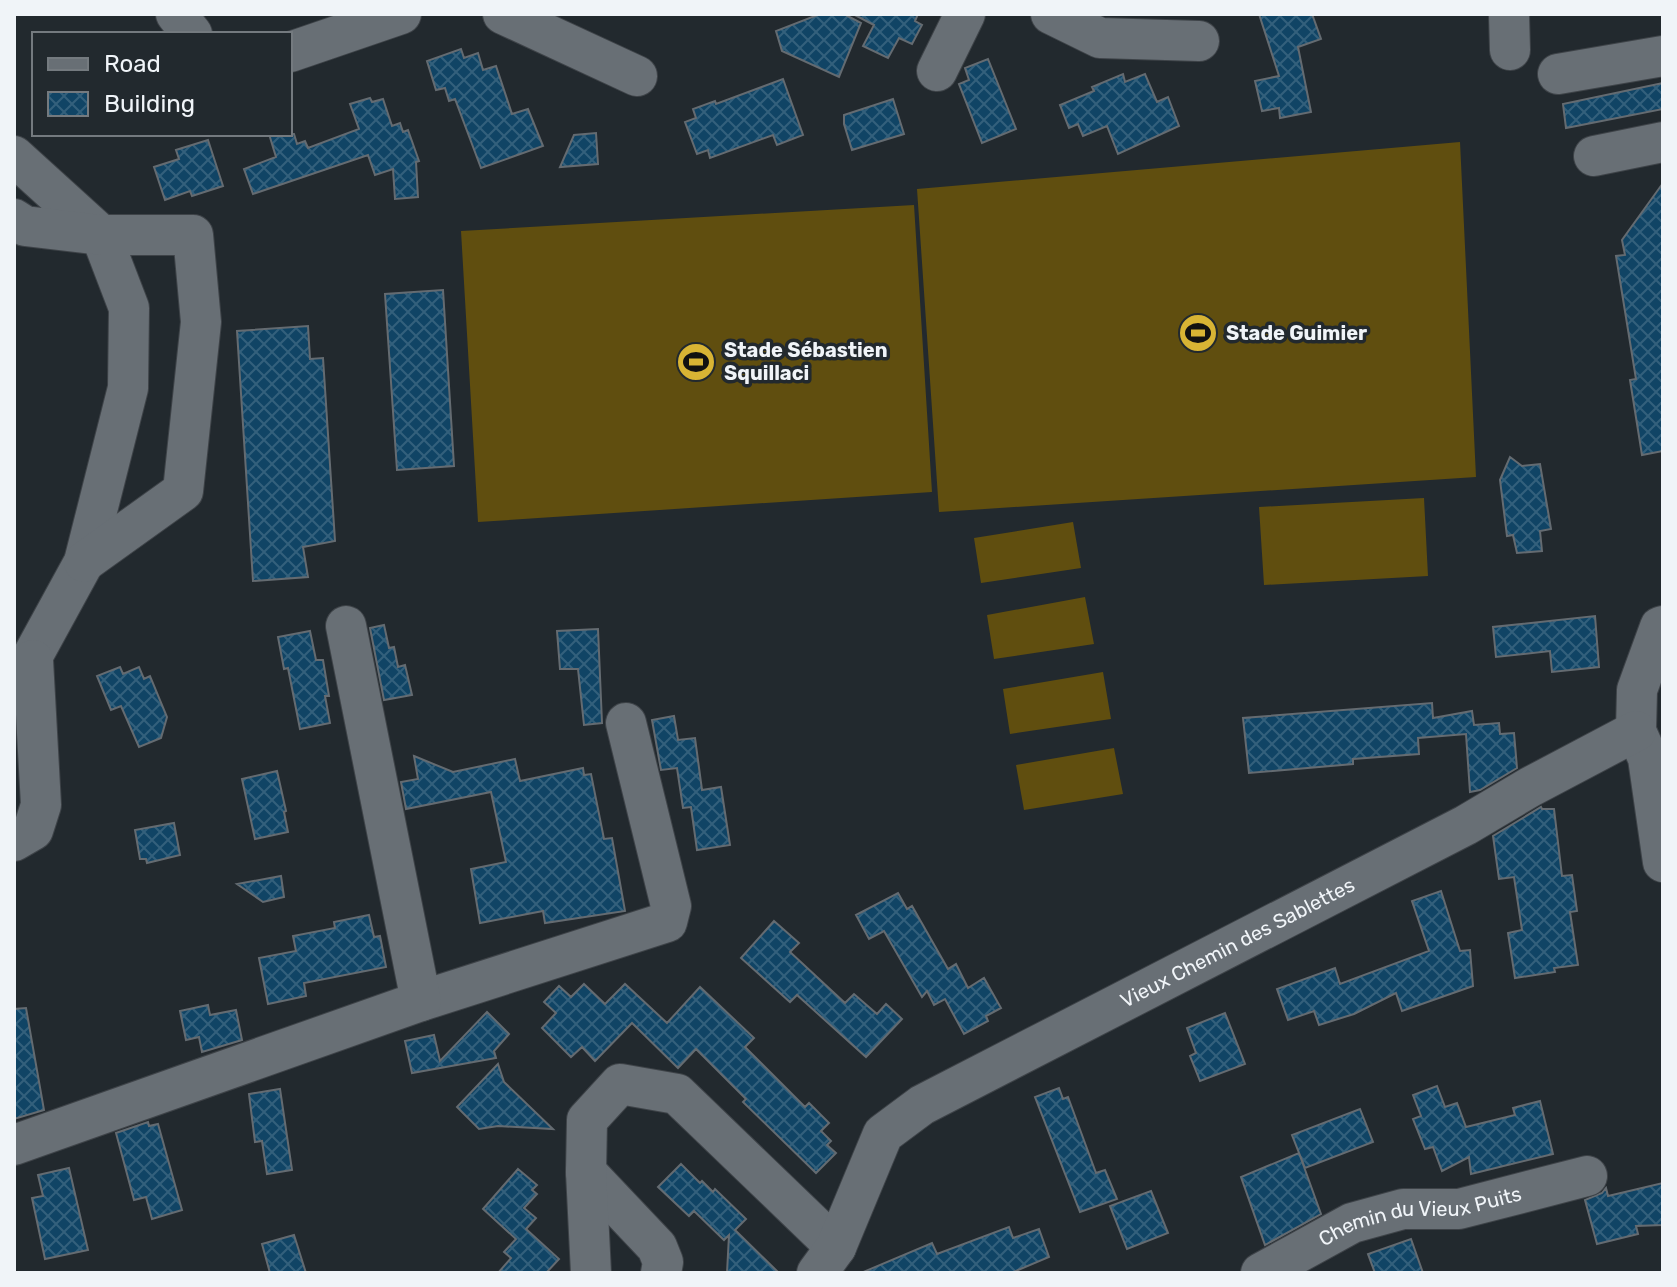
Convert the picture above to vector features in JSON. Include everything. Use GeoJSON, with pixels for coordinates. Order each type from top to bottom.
{"type":"FeatureCollection","features":[{"type":"Feature","properties":{"kind":"street"},"geometry":{"type":"LineString","coordinates":[[176,14],[190,32]]}},
{"type":"Feature","properties":{"kind":"street"},"geometry":{"type":"LineString","coordinates":[[292,51],[401,14]]}},
{"type":"Feature","properties":{"kind":"street"},"geometry":{"type":"LineString","coordinates":[[503,14],[637,76]]}},
{"type":"Feature","properties":{"kind":"street"},"geometry":{"type":"LineString","coordinates":[[937,71],[965,14]]}},
{"type":"Feature","properties":{"kind":"street"},"geometry":{"type":"LineString","coordinates":[[1051,14],[1100,38],[1199,41]]}},
{"type":"Feature","properties":{"kind":"street"},"geometry":{"type":"LineString","coordinates":[[1558,74],[1663,56]]}},
{"type":"Feature","properties":{"kind":"street"},"geometry":{"type":"LineString","coordinates":[[1594,156],[1663,142]]}},
{"type":"Feature","properties":{"kind":"street"},"geometry":{"type":"LineString","coordinates":[[14,156],[101,235],[129,308],[128,388],[84,562],[23,675],[41,805],[33,830],[14,841]]}},
{"type":"Feature","properties":{"kind":"street"},"geometry":{"type":"LineString","coordinates":[[14,219],[25,226],[101,235],[193,235],[201,322],[183,491],[84,562]]}},
{"type":"Feature","properties":{"kind":"street"},"geometry":{"type":"LineString","coordinates":[[346,626],[421,1001]]}},
{"type":"Feature","properties":{"kind":"street"},"geometry":{"type":"LineString","coordinates":[[1661,627],[1637,690],[1636,731],[1648,758],[1663,862]]}},
{"type":"Feature","properties":{"kind":"street"},"geometry":{"type":"LineString","coordinates":[[14,1145],[421,1001],[667,922],[671,906],[626,723]]}},
{"type":"Feature","properties":{"kind":"street","name":"Vieux Chemin des Sablettes"},"geometry":{"type":"LineString","coordinates":[[826,1260],[883,1134],[922,1105],[1466,825],[1636,731]]}},
{"type":"Feature","properties":{"kind":"street"},"geometry":{"type":"LineString","coordinates":[[591,1273],[587,1120],[620,1084],[677,1094],[826,1260]]}},
{"type":"Feature","properties":{"kind":"street"},"geometry":{"type":"LineString","coordinates":[[586,1172],[657,1247],[663,1262],[661,1273]]}},
{"type":"Feature","properties":{"kind":"street","name":"Chemin du Vieux Puits"},"geometry":{"type":"LineString","coordinates":[[1261,1273],[1352,1223],[1403,1209],[1459,1209],[1587,1176]]}},
{"type":"Feature","properties":{"kind":"shaded area","name":"Stade Guimier"},"geometry":{"type":"Polygon","coordinates":[[[1460,142],[1476,477],[939,512],[917,189],[1460,142]]]}},
{"type":"Feature","properties":{"kind":"shaded area","name":"Stade Sébastien Squillaci"},"geometry":{"type":"Polygon","coordinates":[[[914,205],[932,492],[478,522],[461,231],[914,205]]]}},
{"type":"Feature","properties":{"kind":"shaded area"},"geometry":{"type":"Polygon","coordinates":[[[1424,498],[1428,576],[1264,585],[1259,507],[1424,498]]]}},
{"type":"Feature","properties":{"kind":"shaded area"},"geometry":{"type":"Polygon","coordinates":[[[1073,522],[1081,568],[981,583],[974,538],[1073,522]]]}},
{"type":"Feature","properties":{"kind":"shaded area"},"geometry":{"type":"Polygon","coordinates":[[[1085,597],[1094,644],[994,659],[987,615],[1085,597]]]}},
{"type":"Feature","properties":{"kind":"shaded area"},"geometry":{"type":"Polygon","coordinates":[[[1103,672],[1111,719],[1010,734],[1003,689],[1103,672]]]}},
{"type":"Feature","properties":{"kind":"shaded area"},"geometry":{"type":"Polygon","coordinates":[[[1114,748],[1123,794],[1024,810],[1016,765],[1114,748]]]}},
{"type":"Feature","properties":{"kind":"building"},"geometry":{"type":"Polygon","coordinates":[[[820,14],[844,14],[861,23],[839,77],[782,51],[776,31],[820,14]]]}},
{"type":"Feature","properties":{"kind":"building"},"geometry":{"type":"Polygon","coordinates":[[[853,14],[918,14],[915,21],[922,25],[912,44],[899,38],[888,58],[863,46],[874,25],[853,14]]]}},
{"type":"Feature","properties":{"kind":"building"},"geometry":{"type":"Polygon","coordinates":[[[1259,14],[1312,14],[1321,39],[1298,47],[1311,112],[1280,118],[1279,108],[1262,111],[1255,81],[1279,76],[1259,14]]]}},
{"type":"Feature","properties":{"kind":"building"},"geometry":{"type":"Polygon","coordinates":[[[461,49],[464,58],[478,53],[483,70],[496,66],[512,114],[528,109],[543,146],[481,168],[455,99],[449,101],[445,88],[436,90],[427,61],[461,49]]]}},
{"type":"Feature","properties":{"kind":"building"},"geometry":{"type":"Polygon","coordinates":[[[988,59],[1016,129],[982,143],[959,84],[969,80],[965,68],[988,59]]]}},
{"type":"Feature","properties":{"kind":"building"},"geometry":{"type":"Polygon","coordinates":[[[1123,74],[1125,82],[1145,74],[1157,102],[1168,97],[1179,126],[1118,154],[1107,126],[1083,136],[1078,124],[1069,128],[1060,105],[1094,91],[1092,87],[1123,74]]]}},
{"type":"Feature","properties":{"kind":"building"},"geometry":{"type":"Polygon","coordinates":[[[783,79],[803,135],[777,145],[773,135],[710,158],[708,150],[697,154],[685,122],[696,118],[693,109],[715,101],[716,104],[783,79]]]}},
{"type":"Feature","properties":{"kind":"building"},"geometry":{"type":"Polygon","coordinates":[[[1663,83],[1663,109],[1566,128],[1563,104],[1663,83]]]}},
{"type":"Feature","properties":{"kind":"building"},"geometry":{"type":"Polygon","coordinates":[[[370,98],[372,102],[383,99],[392,126],[400,123],[403,132],[408,130],[419,161],[416,162],[418,197],[395,199],[393,169],[375,175],[368,155],[253,194],[244,169],[276,157],[270,136],[294,134],[297,144],[305,141],[308,148],[359,129],[350,104],[370,98]]]}},
{"type":"Feature","properties":{"kind":"building"},"geometry":{"type":"Polygon","coordinates":[[[893,99],[904,134],[852,150],[844,115],[893,99]]]}},
{"type":"Feature","properties":{"kind":"building"},"geometry":{"type":"Polygon","coordinates":[[[596,133],[598,164],[560,167],[574,135],[596,133]]]}},
{"type":"Feature","properties":{"kind":"building"},"geometry":{"type":"Polygon","coordinates":[[[208,140],[223,186],[192,196],[190,191],[165,200],[154,167],[179,159],[176,150],[208,140]]]}},
{"type":"Feature","properties":{"kind":"building"},"geometry":{"type":"Polygon","coordinates":[[[1663,183],[1663,451],[1642,455],[1630,380],[1636,379],[1616,256],[1625,255],[1622,240],[1663,183]]]}},
{"type":"Feature","properties":{"kind":"building"},"geometry":{"type":"Polygon","coordinates":[[[443,290],[454,466],[397,470],[385,294],[443,290]]]}},
{"type":"Feature","properties":{"kind":"building"},"geometry":{"type":"Polygon","coordinates":[[[308,326],[310,359],[323,358],[335,541],[303,547],[308,577],[253,581],[237,331],[308,326]]]}},
{"type":"Feature","properties":{"kind":"building"},"geometry":{"type":"Polygon","coordinates":[[[1510,457],[1522,466],[1540,464],[1551,529],[1540,531],[1542,551],[1517,553],[1513,535],[1507,536],[1500,480],[1510,457]]]}},
{"type":"Feature","properties":{"kind":"building"},"geometry":{"type":"Polygon","coordinates":[[[1595,616],[1599,667],[1552,672],[1550,651],[1496,657],[1493,627],[1595,616]]]}},
{"type":"Feature","properties":{"kind":"building"},"geometry":{"type":"Polygon","coordinates":[[[384,625],[389,648],[394,647],[398,667],[405,665],[412,695],[384,700],[370,628],[384,625]]]}},
{"type":"Feature","properties":{"kind":"building"},"geometry":{"type":"Polygon","coordinates":[[[598,629],[602,723],[584,725],[578,669],[560,669],[557,631],[598,629]]]}},
{"type":"Feature","properties":{"kind":"building"},"geometry":{"type":"Polygon","coordinates":[[[310,631],[316,660],[323,660],[330,723],[300,729],[288,668],[284,669],[278,637],[310,631]]]}},
{"type":"Feature","properties":{"kind":"building"},"geometry":{"type":"Polygon","coordinates":[[[120,667],[123,674],[139,667],[144,679],[150,676],[167,717],[161,738],[139,747],[121,706],[111,710],[97,676],[120,667]]]}},
{"type":"Feature","properties":{"kind":"building"},"geometry":{"type":"Polygon","coordinates":[[[1432,703],[1433,718],[1472,711],[1474,725],[1499,723],[1500,734],[1514,733],[1517,768],[1480,790],[1470,792],[1466,734],[1418,738],[1419,754],[1353,759],[1353,764],[1249,773],[1243,718],[1432,703]]]}},
{"type":"Feature","properties":{"kind":"building"},"geometry":{"type":"Polygon","coordinates":[[[674,716],[678,740],[695,738],[702,790],[721,787],[730,845],[697,850],[691,807],[683,808],[677,768],[661,770],[652,720],[674,716]]]}},
{"type":"Feature","properties":{"kind":"building"},"geometry":{"type":"Polygon","coordinates":[[[414,756],[453,772],[515,759],[520,781],[583,768],[584,775],[591,774],[604,839],[612,838],[625,911],[545,923],[543,911],[480,923],[471,869],[506,862],[491,792],[406,809],[401,782],[418,779],[414,756]]]}},
{"type":"Feature","properties":{"kind":"building"},"geometry":{"type":"Polygon","coordinates":[[[277,771],[288,832],[255,839],[242,779],[277,771]]]}},
{"type":"Feature","properties":{"kind":"building"},"geometry":{"type":"Polygon","coordinates":[[[1541,807],[1554,809],[1562,876],[1572,875],[1577,911],[1570,912],[1578,965],[1515,978],[1508,933],[1522,930],[1514,877],[1499,879],[1493,836],[1541,807]]]}},
{"type":"Feature","properties":{"kind":"building"},"geometry":{"type":"Polygon","coordinates":[[[174,823],[180,855],[147,863],[146,859],[140,859],[135,830],[174,823]]]}},
{"type":"Feature","properties":{"kind":"building"},"geometry":{"type":"Polygon","coordinates":[[[281,876],[284,897],[263,902],[237,884],[281,876]]]}},
{"type":"Feature","properties":{"kind":"building"},"geometry":{"type":"Polygon","coordinates":[[[1441,891],[1460,951],[1470,950],[1473,986],[1402,1011],[1396,993],[1354,1014],[1319,1025],[1314,1011],[1288,1020],[1277,989],[1335,968],[1340,984],[1429,951],[1412,901],[1441,891]]]}},
{"type":"Feature","properties":{"kind":"building"},"geometry":{"type":"Polygon","coordinates":[[[898,893],[907,909],[912,906],[948,969],[956,964],[968,988],[984,978],[1001,1008],[986,1016],[988,1021],[964,1034],[945,999],[934,1005],[927,991],[922,997],[884,931],[869,939],[856,915],[898,893]]]}},
{"type":"Feature","properties":{"kind":"building"},"geometry":{"type":"Polygon","coordinates":[[[369,915],[374,937],[380,936],[386,967],[304,983],[306,996],[268,1004],[259,958],[296,951],[293,936],[335,928],[334,922],[369,915]]]}},
{"type":"Feature","properties":{"kind":"building"},"geometry":{"type":"Polygon","coordinates":[[[774,921],[799,943],[790,952],[845,1003],[854,994],[877,1014],[886,1004],[902,1019],[866,1057],[797,995],[790,1002],[741,958],[774,921]]]}},
{"type":"Feature","properties":{"kind":"building"},"geometry":{"type":"Polygon","coordinates":[[[584,984],[605,1004],[625,984],[667,1023],[700,987],[754,1038],[745,1047],[805,1107],[809,1103],[829,1123],[821,1131],[831,1141],[827,1145],[836,1153],[816,1173],[743,1102],[746,1099],[696,1049],[678,1068],[632,1023],[595,1061],[582,1047],[571,1057],[542,1028],[556,1013],[544,1002],[559,986],[571,997],[584,984]]]}},
{"type":"Feature","properties":{"kind":"building"},"geometry":{"type":"Polygon","coordinates":[[[208,1005],[210,1015],[236,1010],[242,1040],[202,1052],[199,1037],[186,1040],[180,1011],[208,1005]]]}},
{"type":"Feature","properties":{"kind":"building"},"geometry":{"type":"Polygon","coordinates":[[[26,1008],[44,1110],[14,1119],[14,1009],[26,1008]]]}},
{"type":"Feature","properties":{"kind":"building"},"geometry":{"type":"Polygon","coordinates":[[[487,1012],[509,1034],[494,1051],[496,1058],[412,1073],[405,1041],[434,1035],[440,1061],[487,1012]]]}},
{"type":"Feature","properties":{"kind":"building"},"geometry":{"type":"Polygon","coordinates":[[[1225,1013],[1245,1064],[1200,1081],[1190,1056],[1196,1053],[1187,1028],[1225,1013]]]}},
{"type":"Feature","properties":{"kind":"building"},"geometry":{"type":"Polygon","coordinates":[[[498,1064],[504,1082],[553,1129],[498,1126],[479,1129],[457,1107],[498,1064]]]}},
{"type":"Feature","properties":{"kind":"building"},"geometry":{"type":"Polygon","coordinates":[[[1437,1086],[1445,1107],[1457,1103],[1466,1127],[1515,1115],[1513,1108],[1540,1101],[1553,1154],[1471,1174],[1469,1157],[1442,1171],[1433,1147],[1425,1149],[1413,1119],[1421,1116],[1413,1095],[1437,1086]]]}},
{"type":"Feature","properties":{"kind":"building"},"geometry":{"type":"Polygon","coordinates":[[[1059,1088],[1063,1099],[1068,1097],[1096,1173],[1105,1170],[1117,1199],[1080,1212],[1035,1097],[1059,1088]]]}},
{"type":"Feature","properties":{"kind":"building"},"geometry":{"type":"Polygon","coordinates":[[[280,1089],[292,1170],[267,1174],[262,1141],[255,1142],[249,1094],[280,1089]]]}},
{"type":"Feature","properties":{"kind":"building"},"geometry":{"type":"Polygon","coordinates":[[[1360,1109],[1373,1142],[1305,1168],[1292,1135],[1360,1109]]]}},
{"type":"Feature","properties":{"kind":"building"},"geometry":{"type":"Polygon","coordinates":[[[148,1122],[149,1126],[158,1124],[182,1210],[152,1219],[146,1197],[134,1200],[116,1133],[148,1122]]]}},
{"type":"Feature","properties":{"kind":"building"},"geometry":{"type":"Polygon","coordinates":[[[1299,1153],[1321,1214],[1265,1245],[1241,1177],[1299,1153]]]}},
{"type":"Feature","properties":{"kind":"building"},"geometry":{"type":"Polygon","coordinates":[[[681,1164],[700,1183],[702,1181],[713,1192],[715,1189],[746,1219],[735,1230],[779,1273],[727,1273],[729,1235],[724,1240],[694,1211],[689,1216],[658,1187],[681,1164]]]}},
{"type":"Feature","properties":{"kind":"building"},"geometry":{"type":"Polygon","coordinates":[[[69,1168],[88,1250],[45,1259],[32,1198],[43,1196],[38,1175],[69,1168]]]}},
{"type":"Feature","properties":{"kind":"building"},"geometry":{"type":"Polygon","coordinates":[[[518,1169],[537,1185],[532,1190],[537,1194],[524,1208],[536,1218],[526,1229],[559,1259],[546,1273],[498,1273],[511,1258],[504,1252],[516,1239],[483,1209],[518,1169]]]}},
{"type":"Feature","properties":{"kind":"building"},"geometry":{"type":"Polygon","coordinates":[[[1663,1183],[1663,1225],[1636,1226],[1638,1234],[1597,1244],[1585,1200],[1606,1188],[1608,1196],[1663,1183]]]}},
{"type":"Feature","properties":{"kind":"building"},"geometry":{"type":"Polygon","coordinates":[[[1151,1191],[1168,1233],[1127,1249],[1110,1206],[1151,1191]]]}},
{"type":"Feature","properties":{"kind":"building"},"geometry":{"type":"Polygon","coordinates":[[[1009,1227],[1013,1238],[1039,1229],[1049,1257],[1011,1273],[861,1273],[932,1243],[937,1254],[1009,1227]]]}},
{"type":"Feature","properties":{"kind":"building"},"geometry":{"type":"Polygon","coordinates":[[[294,1235],[306,1273],[270,1273],[262,1244],[294,1235]]]}},
{"type":"Feature","properties":{"kind":"building"},"geometry":{"type":"Polygon","coordinates":[[[1411,1239],[1423,1273],[1375,1273],[1368,1254],[1411,1239]]]}},
{"type":"Feature","properties":{"kind":"place","name":"Stade Guimier"},"geometry":{"type":"Point","coordinates":[1198,333]}},
{"type":"Feature","properties":{"kind":"place","name":"Stade Sébastien Squillaci"},"geometry":{"type":"Point","coordinates":[696,362]}}]}
